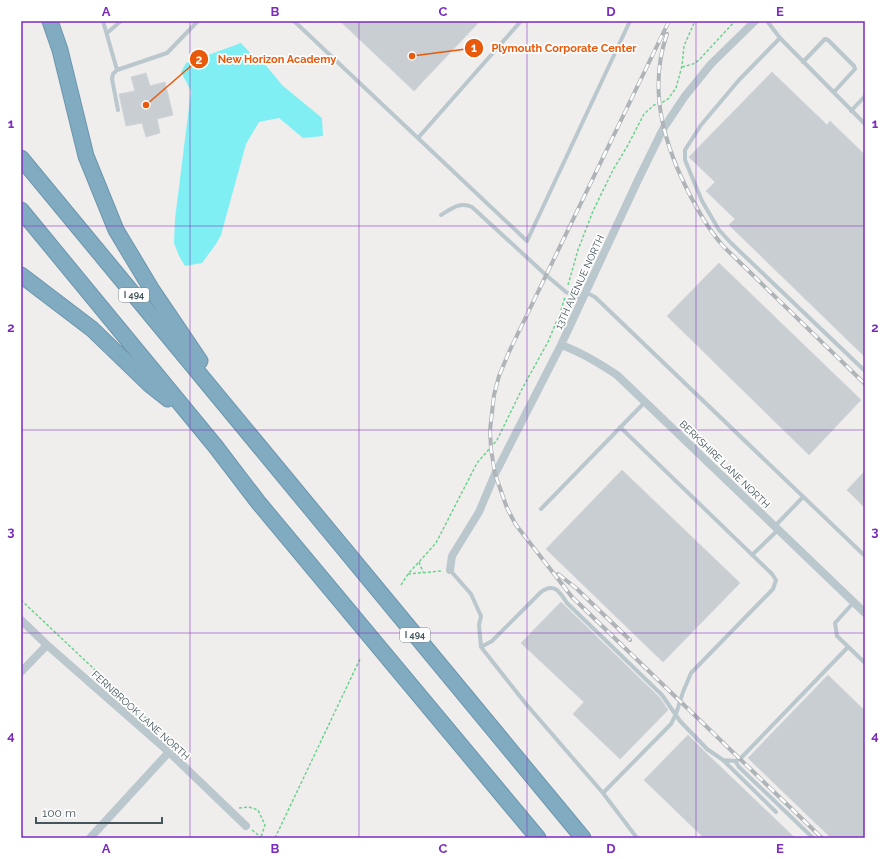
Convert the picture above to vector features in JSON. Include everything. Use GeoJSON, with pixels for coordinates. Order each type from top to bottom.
{"type":"FeatureCollection","features":[{"type":"Feature","properties":{"kind":"highway"},"geometry":{"type":"LineString","coordinates":[[50,21],[60,50],[86,156],[116,230],[152,290],[247,432]]}},
{"type":"Feature","properties":{"kind":"highway","name":"I 494"},"geometry":{"type":"LineString","coordinates":[[21,158],[583,838]]}},
{"type":"Feature","properties":{"kind":"highway"},"geometry":{"type":"LineString","coordinates":[[21,210],[193,420],[258,502],[538,838]]}},
{"type":"Feature","properties":{"kind":"highway"},"geometry":{"type":"LineString","coordinates":[[21,275],[92,329],[149,384],[193,420]]}},
{"type":"Feature","properties":{"kind":"street","name":"13TH AVENUE NORTH"},"geometry":{"type":"LineString","coordinates":[[450,570],[452,556],[479,512],[495,474],[584,296],[638,180],[664,129],[697,80],[711,64],[755,21]]}},
{"type":"Feature","properties":{"kind":"street","name":"BERKSHIRE LANE NORTH"},"geometry":{"type":"LineString","coordinates":[[560,344],[573,349],[617,375],[865,613]]}},
{"type":"Feature","properties":{"kind":"street","name":"FERNBROOK LANE NORTH"},"geometry":{"type":"LineString","coordinates":[[21,620],[47,645],[169,752],[246,826]]}},
{"type":"Feature","properties":{"kind":"street"},"geometry":{"type":"LineString","coordinates":[[21,672],[47,645]]}},
{"type":"Feature","properties":{"kind":"street"},"geometry":{"type":"LineString","coordinates":[[90,838],[169,752]]}},
{"type":"Feature","properties":{"kind":"lane"},"geometry":{"type":"LineString","coordinates":[[102,21],[107,33],[117,70]]}},
{"type":"Feature","properties":{"kind":"lane"},"geometry":{"type":"LineString","coordinates":[[107,33],[121,21]]}},
{"type":"Feature","properties":{"kind":"lane"},"geometry":{"type":"LineString","coordinates":[[118,110],[112,79],[113,74],[117,70],[167,53],[198,21]]}},
{"type":"Feature","properties":{"kind":"lane"},"geometry":{"type":"LineString","coordinates":[[294,21],[527,241],[630,21]]}},
{"type":"Feature","properties":{"kind":"lane"},"geometry":{"type":"LineString","coordinates":[[418,138],[521,21]]}},
{"type":"Feature","properties":{"kind":"lane"},"geometry":{"type":"LineString","coordinates":[[767,21],[780,38],[865,124]]}},
{"type":"Feature","properties":{"kind":"lane"},"geometry":{"type":"LineString","coordinates":[[780,38],[739,80],[701,125],[685,150],[684,160],[702,201],[719,230],[865,371]]}},
{"type":"Feature","properties":{"kind":"lane"},"geometry":{"type":"LineString","coordinates":[[803,62],[825,39],[828,40],[854,66],[855,69],[834,92]]}},
{"type":"Feature","properties":{"kind":"lane"},"geometry":{"type":"LineString","coordinates":[[851,111],[865,96]]}},
{"type":"Feature","properties":{"kind":"lane"},"geometry":{"type":"LineString","coordinates":[[441,215],[459,205],[466,204],[472,207],[566,292],[596,297],[865,556]]}},
{"type":"Feature","properties":{"kind":"lane"},"geometry":{"type":"LineString","coordinates":[[541,508],[645,402]]}},
{"type":"Feature","properties":{"kind":"lane"},"geometry":{"type":"LineString","coordinates":[[603,793],[671,724],[691,674],[773,589],[776,580],[772,574],[620,427]]}},
{"type":"Feature","properties":{"kind":"lane"},"geometry":{"type":"LineString","coordinates":[[752,555],[803,496]]}},
{"type":"Feature","properties":{"kind":"lane"},"geometry":{"type":"LineString","coordinates":[[450,570],[471,594],[481,616],[479,624],[481,647],[531,710],[603,793],[637,838]]}},
{"type":"Feature","properties":{"kind":"lane"},"geometry":{"type":"LineString","coordinates":[[481,647],[492,641],[540,592],[545,589],[555,588],[559,591],[567,603],[662,695],[684,727],[708,749],[723,760],[776,812]]}},
{"type":"Feature","properties":{"kind":"lane"},"geometry":{"type":"LineString","coordinates":[[854,602],[835,623],[837,636],[865,663]]}},
{"type":"Feature","properties":{"kind":"lane"},"geometry":{"type":"LineString","coordinates":[[723,760],[736,761],[740,759],[848,647]]}},
{"type":"Feature","properties":{"kind":"lane"},"geometry":{"type":"LineString","coordinates":[[736,761],[739,767],[813,838]]}},
{"type":"Feature","properties":{"kind":"path"},"geometry":{"type":"LineString","coordinates":[[401,585],[408,574],[436,543],[477,463],[497,440],[523,387],[548,342],[560,313],[578,250],[606,182],[644,114],[651,107],[665,101],[671,96],[679,79],[684,46],[695,21]]}},
{"type":"Feature","properties":{"kind":"path"},"geometry":{"type":"LineString","coordinates":[[682,67],[693,64],[698,60],[735,21]]}},
{"type":"Feature","properties":{"kind":"path"},"geometry":{"type":"LineString","coordinates":[[419,562],[423,572]]}},
{"type":"Feature","properties":{"kind":"path"},"geometry":{"type":"LineString","coordinates":[[408,574],[450,570]]}},
{"type":"Feature","properties":{"kind":"path"},"geometry":{"type":"LineString","coordinates":[[21,600],[170,741]]}},
{"type":"Feature","properties":{"kind":"path"},"geometry":{"type":"LineString","coordinates":[[275,838],[360,659]]}},
{"type":"Feature","properties":{"kind":"path"},"geometry":{"type":"LineString","coordinates":[[249,807],[258,810],[265,825],[261,838],[246,826],[237,808],[249,807]]}},
{"type":"Feature","properties":{"kind":"water"},"geometry":{"type":"Polygon","coordinates":[[[241,43],[254,57],[264,63],[282,85],[322,118],[323,136],[303,138],[279,118],[259,122],[246,144],[221,235],[202,263],[185,266],[174,243],[175,219],[191,91],[181,72],[186,63],[241,43]]]}},
{"type":"Feature","properties":{"kind":"building"},"geometry":{"type":"Polygon","coordinates":[[[340,21],[480,21],[414,91],[340,21]]]}},
{"type":"Feature","properties":{"kind":"building"},"geometry":{"type":"Polygon","coordinates":[[[772,72],[827,125],[830,121],[865,155],[865,357],[729,225],[735,219],[706,191],[715,182],[689,157],[772,72]]]}},
{"type":"Feature","properties":{"kind":"building"},"geometry":{"type":"Polygon","coordinates":[[[146,73],[150,86],[165,82],[173,115],[157,119],[160,133],[146,137],[142,123],[126,126],[119,94],[135,91],[131,77],[146,73]]]}},
{"type":"Feature","properties":{"kind":"building"},"geometry":{"type":"Polygon","coordinates":[[[719,263],[861,400],[809,455],[667,316],[719,263]]]}},
{"type":"Feature","properties":{"kind":"building"},"geometry":{"type":"Polygon","coordinates":[[[622,470],[740,583],[663,662],[546,549],[622,470]]]}},
{"type":"Feature","properties":{"kind":"building"},"geometry":{"type":"Polygon","coordinates":[[[865,471],[865,508],[847,490],[865,471]]]}},
{"type":"Feature","properties":{"kind":"building"},"geometry":{"type":"Polygon","coordinates":[[[561,602],[660,698],[668,710],[620,759],[573,714],[584,702],[521,643],[561,602]]]}},
{"type":"Feature","properties":{"kind":"building"},"geometry":{"type":"Polygon","coordinates":[[[828,675],[865,711],[865,838],[831,838],[748,758],[828,675]]]}},
{"type":"Feature","properties":{"kind":"building"},"geometry":{"type":"Polygon","coordinates":[[[688,735],[795,838],[704,838],[644,780],[688,735]]]}},
{"type":"Feature","properties":{"kind":"railway"},"geometry":{"type":"LineString","coordinates":[[669,21],[509,352],[499,376],[494,395],[490,430],[495,474],[507,508],[516,525],[572,597],[822,838]]}},
{"type":"Feature","properties":{"kind":"railway"},"geometry":{"type":"LineString","coordinates":[[667,34],[661,55],[659,77],[659,98],[662,119],[674,160],[682,180],[699,212],[719,242],[865,384]]}},
{"type":"Feature","properties":{"kind":"railway"},"geometry":{"type":"LineString","coordinates":[[558,574],[576,588],[630,640]]}},
{"type":"Feature","properties":{"kind":"place","name":"Plymouth Corporate Center"},"geometry":{"type":"Point","coordinates":[412,56]}},
{"type":"Feature","properties":{"kind":"place","name":"New Horizon Academy"},"geometry":{"type":"Point","coordinates":[146,105]}}]}
